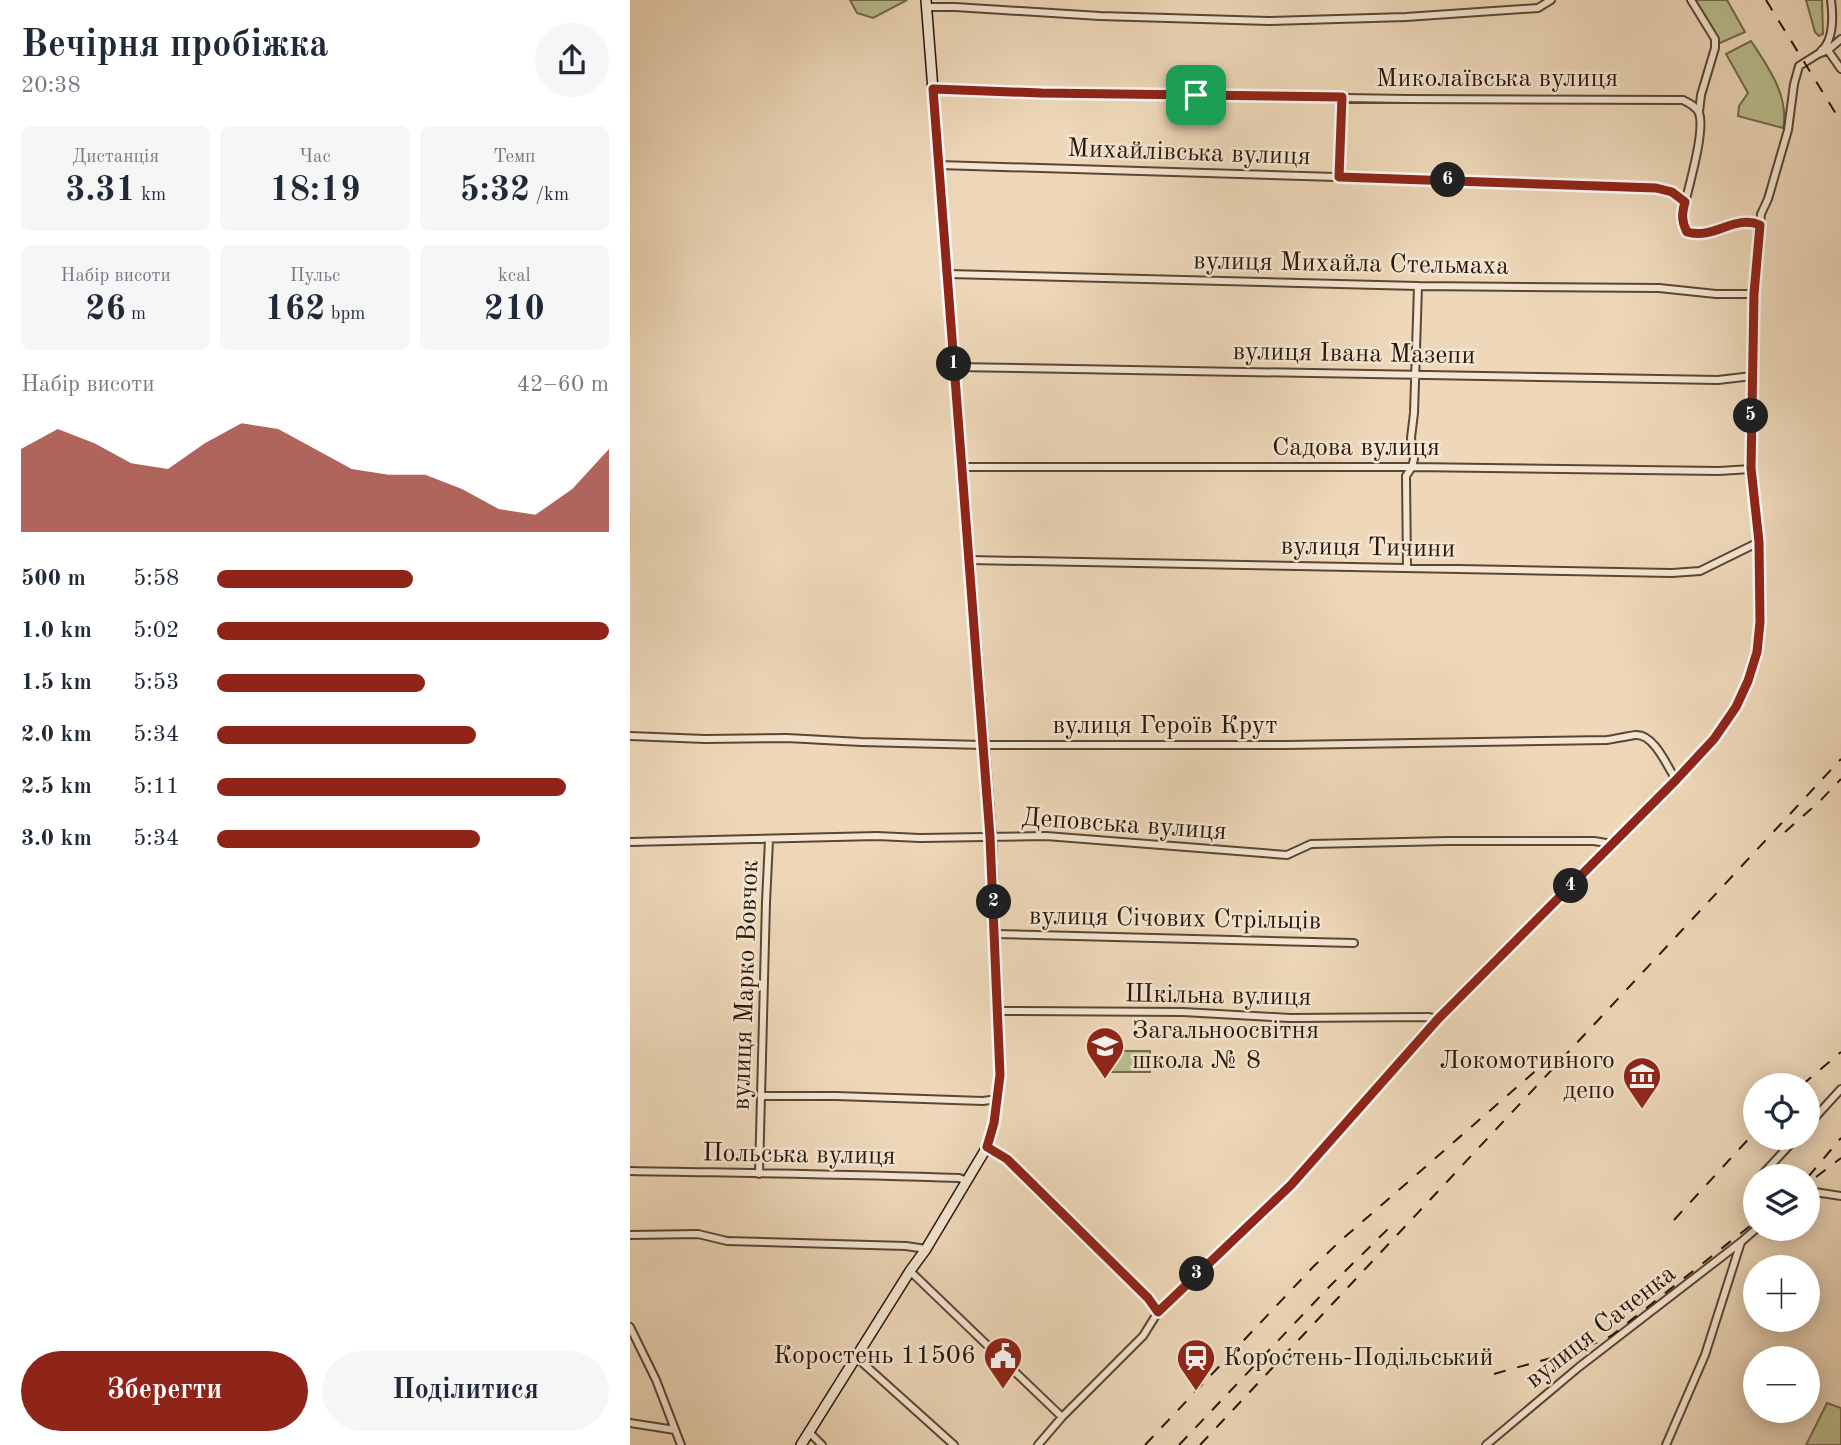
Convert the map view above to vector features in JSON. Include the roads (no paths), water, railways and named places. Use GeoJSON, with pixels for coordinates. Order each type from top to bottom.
{"type":"FeatureCollection","features":[{"type":"Feature","properties":{"kind":"street"},"geometry":{"type":"LineString","coordinates":[[801,1445],[926,1249],[987,1147],[994,1123],[1000,1075],[990,837],[927,4],[1113,16],[1269,21],[1538,8],[1551,0]]}},
{"type":"Feature","properties":{"kind":"street"},"geometry":{"type":"LineString","coordinates":[[1691,0],[1715,40],[1715,48],[1700,95],[1695,162],[1682,216],[1683,225],[1687,232],[1696,234],[1707,234],[1742,222],[1755,222],[1760,225]]}},
{"type":"Feature","properties":{"kind":"street"},"geometry":{"type":"LineString","coordinates":[[1831,0],[1833,19],[1827,48],[1841,69]]}},
{"type":"Feature","properties":{"kind":"street"},"geometry":{"type":"LineString","coordinates":[[1038,1445],[1062,1417],[1143,1336],[1158,1312],[1291,1185],[1438,1019],[1676,780],[1714,739],[1736,707],[1757,652],[1760,622],[1759,542],[1751,468],[1754,294],[1761,214],[1768,200],[1788,130],[1799,66],[1841,39]]}},
{"type":"Feature","properties":{"kind":"street","name":"Миколаївська вулиця"},"geometry":{"type":"LineString","coordinates":[[933,89],[1041,93],[1683,100],[1692,104],[1699,112]]}},
{"type":"Feature","properties":{"kind":"street"},"geometry":{"type":"LineString","coordinates":[[1339,177],[1342,97]]}},
{"type":"Feature","properties":{"kind":"street","name":"Михайлівська вулиця"},"geometry":{"type":"LineString","coordinates":[[939,164],[1635,186],[1672,192],[1685,202]]}},
{"type":"Feature","properties":{"kind":"street","name":"вулиця Михайла Стельмаха"},"geometry":{"type":"LineString","coordinates":[[947,274],[1418,286],[1659,288],[1716,294],[1754,294]]}},
{"type":"Feature","properties":{"kind":"street"},"geometry":{"type":"LineString","coordinates":[[1407,568],[1406,476],[1414,459],[1411,438],[1418,286]]}},
{"type":"Feature","properties":{"kind":"street","name":"вулиця Івана Мазепи"},"geometry":{"type":"LineString","coordinates":[[955,367],[1718,380],[1752,376]]}},
{"type":"Feature","properties":{"kind":"street","name":"Садова вулиця"},"geometry":{"type":"LineString","coordinates":[[962,467],[1412,467],[1718,471],[1751,468]]}},
{"type":"Feature","properties":{"kind":"street","name":"вулиця Тичини"},"geometry":{"type":"LineString","coordinates":[[970,560],[1672,573],[1700,571],[1759,542]]}},
{"type":"Feature","properties":{"kind":"street","name":"вулиця Героїв Крут"},"geometry":{"type":"LineString","coordinates":[[630,736],[983,745],[1286,745],[1607,740],[1637,735],[1646,737],[1653,743],[1676,780]]}},
{"type":"Feature","properties":{"kind":"street","name":"Деповська вулиця"},"geometry":{"type":"LineString","coordinates":[[630,842],[877,836],[1046,836],[1287,855],[1311,844],[1594,841],[1612,844]]}},
{"type":"Feature","properties":{"kind":"street","name":"вулиця Марко Вовчок"},"geometry":{"type":"LineString","coordinates":[[759,1174],[769,840]]}},
{"type":"Feature","properties":{"kind":"street","name":"вулиця Січових Стрільців"},"geometry":{"type":"LineString","coordinates":[[995,934],[1354,943]]}},
{"type":"Feature","properties":{"kind":"street","name":"Шкільна вулиця"},"geometry":{"type":"LineString","coordinates":[[997,1011],[1183,1012],[1290,1018],[1438,1019]]}},
{"type":"Feature","properties":{"kind":"street"},"geometry":{"type":"LineString","coordinates":[[1820,1112],[1841,1089]]}},
{"type":"Feature","properties":{"kind":"street"},"geometry":{"type":"LineString","coordinates":[[762,1096],[997,1100]]}},
{"type":"Feature","properties":{"kind":"street"},"geometry":{"type":"LineString","coordinates":[[987,1147],[1007,1159],[1148,1298],[1158,1312]]}},
{"type":"Feature","properties":{"kind":"street"},"geometry":{"type":"LineString","coordinates":[[1772,1164],[1785,1150]]}},
{"type":"Feature","properties":{"kind":"street","name":"Польська вулиця"},"geometry":{"type":"LineString","coordinates":[[630,1171],[837,1173],[959,1178],[967,1181]]}},
{"type":"Feature","properties":{"kind":"street"},"geometry":{"type":"LineString","coordinates":[[1820,1192],[1841,1196]]}},
{"type":"Feature","properties":{"kind":"street"},"geometry":{"type":"LineString","coordinates":[[630,1235],[698,1234],[727,1241],[906,1246],[926,1249]]}},
{"type":"Feature","properties":{"kind":"street"},"geometry":{"type":"LineString","coordinates":[[1666,1445],[1705,1355],[1741,1242]]}},
{"type":"Feature","properties":{"kind":"street","name":"вулиця Саченка"},"geometry":{"type":"LineString","coordinates":[[1486,1445],[1578,1367],[1741,1242]]}},
{"type":"Feature","properties":{"kind":"street"},"geometry":{"type":"LineString","coordinates":[[911,1271],[1062,1417]]}},
{"type":"Feature","properties":{"kind":"street"},"geometry":{"type":"LineString","coordinates":[[630,1329],[656,1380],[681,1445]]}},
{"type":"Feature","properties":{"kind":"street"},"geometry":{"type":"LineString","coordinates":[[856,1357],[954,1445]]}},
{"type":"Feature","properties":{"kind":"street"},"geometry":{"type":"LineString","coordinates":[[630,1423],[675,1430]]}},
{"type":"Feature","properties":{"kind":"street"},"geometry":{"type":"LineString","coordinates":[[809,1432],[822,1445]]}},
{"type":"Feature","properties":{"kind":"railway"},"geometry":{"type":"LineString","coordinates":[[1766,0],[1841,122]]}},
{"type":"Feature","properties":{"kind":"railway"},"geometry":{"type":"LineString","coordinates":[[1200,1445],[1841,759]]}},
{"type":"Feature","properties":{"kind":"railway"},"geometry":{"type":"LineString","coordinates":[[1785,832],[1841,779]]}},
{"type":"Feature","properties":{"kind":"railway"},"geometry":{"type":"LineString","coordinates":[[1816,1073],[1841,1052]]}},
{"type":"Feature","properties":{"kind":"railway"},"geometry":{"type":"LineString","coordinates":[[1145,1445],[1339,1242],[1555,1054]]}},
{"type":"Feature","properties":{"kind":"railway"},"geometry":{"type":"LineString","coordinates":[[1819,1164],[1841,1138]]}},
{"type":"Feature","properties":{"kind":"railway"},"geometry":{"type":"LineString","coordinates":[[1674,1220],[1743,1145]]}},
{"type":"Feature","properties":{"kind":"railway"},"geometry":{"type":"LineString","coordinates":[[1820,1174],[1841,1158]]}},
{"type":"Feature","properties":{"kind":"railway"},"geometry":{"type":"LineString","coordinates":[[1179,1445],[1329,1287],[1393,1224]]}},
{"type":"Feature","properties":{"kind":"railway"},"geometry":{"type":"LineString","coordinates":[[1494,1374],[1568,1353],[1611,1336],[1743,1232]]}},
{"type":"Feature","properties":{"kind":"place","name":"Загальноосвітня школа № 8"},"geometry":{"type":"Point","coordinates":[1105,1080]}},
{"type":"Feature","properties":{"kind":"place","name":"Локомотивного депо"},"geometry":{"type":"Point","coordinates":[1642,1110]}},
{"type":"Feature","properties":{"kind":"place","name":"Коростень 11506"},"geometry":{"type":"Point","coordinates":[1003,1390]}},
{"type":"Feature","properties":{"kind":"place","name":"Коростень-Подільський"},"geometry":{"type":"Point","coordinates":[1196,1392]}}]}
